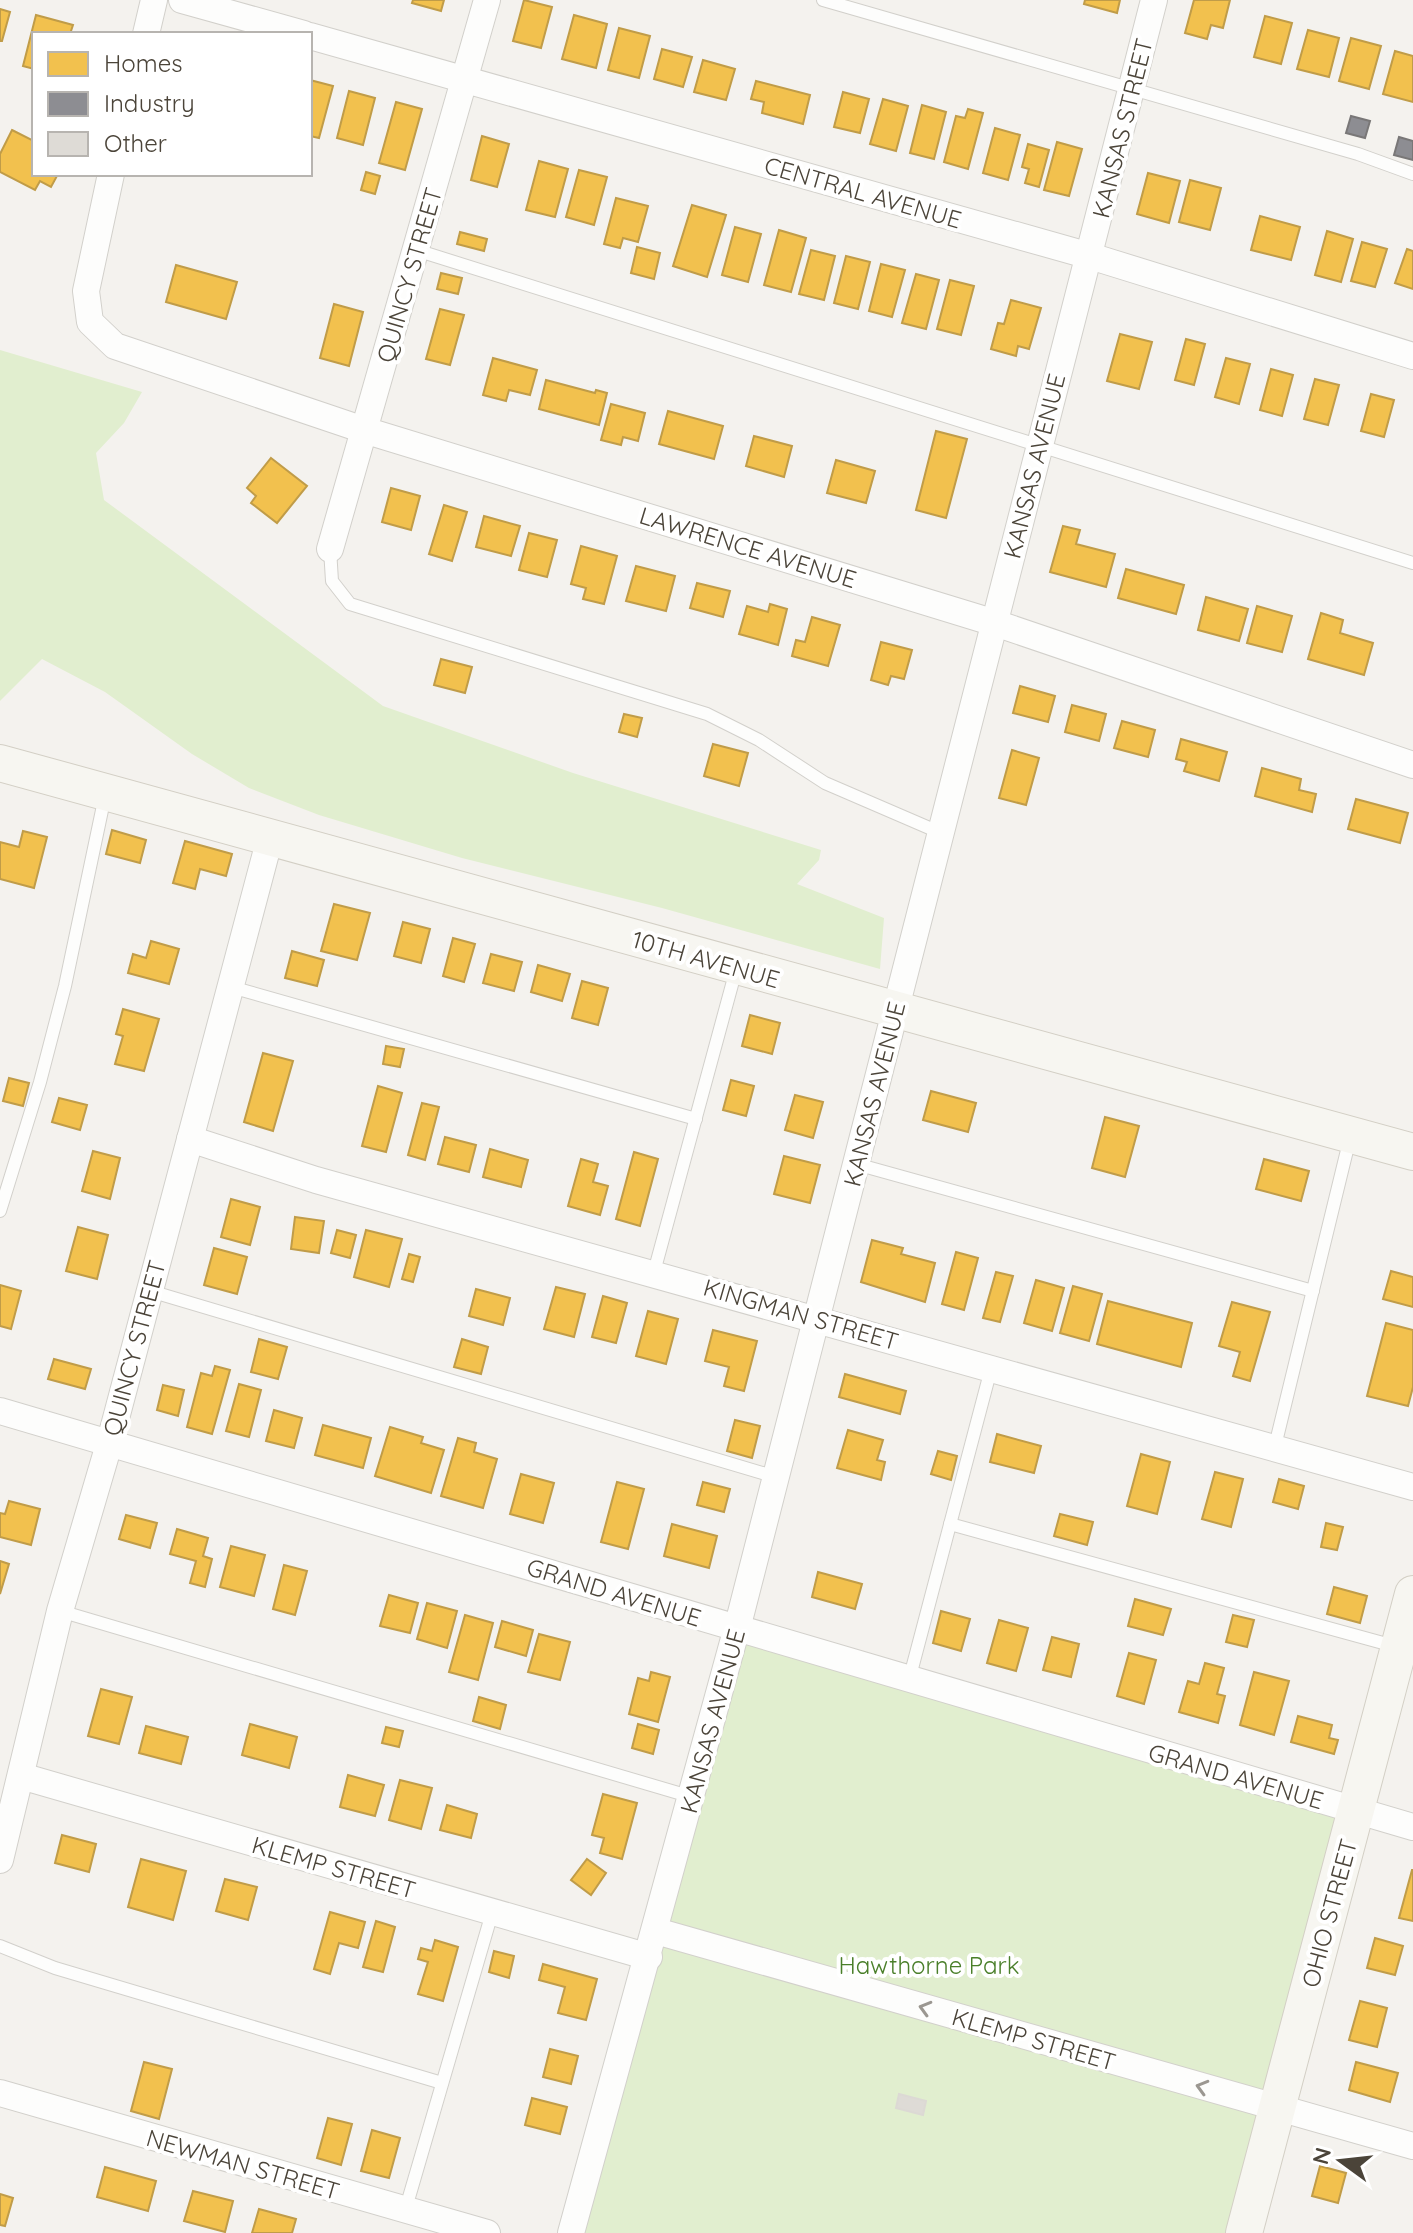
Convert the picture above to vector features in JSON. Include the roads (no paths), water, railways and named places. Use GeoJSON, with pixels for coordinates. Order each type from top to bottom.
{"type":"FeatureCollection","features":[{"type":"Feature","properties":{"kind":"street"},"geometry":{"type":"LineString","coordinates":[[146,32],[154,0]]}},
{"type":"Feature","properties":{"kind":"street"},"geometry":{"type":"LineString","coordinates":[[182,0],[297,32]]}},
{"type":"Feature","properties":{"kind":"street","name":"QUINCY STREET"},"geometry":{"type":"LineString","coordinates":[[330,549],[487,0]]}},
{"type":"Feature","properties":{"kind":"street","name":"KANSAS STREET"},"geometry":{"type":"LineString","coordinates":[[1090,256],[1154,0]]}},
{"type":"Feature","properties":{"kind":"street","name":"CENTRAL AVENUE"},"geometry":{"type":"LineString","coordinates":[[312,37],[1090,256],[1413,356]]}},
{"type":"Feature","properties":{"kind":"street","name":"LAWRENCE AVENUE"},"geometry":{"type":"LineString","coordinates":[[111,176],[86,291],[90,322],[115,346],[143,358],[364,430],[995,623],[1413,765]]}},
{"type":"Feature","properties":{"kind":"street","name":"KANSAS AVENUE"},"geometry":{"type":"LineString","coordinates":[[656,1931],[737,1629],[1038,447],[1090,256]]}},
{"type":"Feature","properties":{"kind":"street","name":"10TH AVENUE"},"geometry":{"type":"LineString","coordinates":[[0,763],[1413,1152]]}},
{"type":"Feature","properties":{"kind":"street","name":"QUINCY STREET"},"geometry":{"type":"LineString","coordinates":[[0,1860],[60,1611],[110,1441],[270,838]]}},
{"type":"Feature","properties":{"kind":"street","name":"KINGMAN STREET"},"geometry":{"type":"LineString","coordinates":[[190,1139],[316,1180],[654,1272],[1413,1487]]}},
{"type":"Feature","properties":{"kind":"street","name":"GRAND AVENUE"},"geometry":{"type":"LineString","coordinates":[[0,1411],[1413,1827]]}},
{"type":"Feature","properties":{"kind":"street","name":"OHIO STREET"},"geometry":{"type":"LineString","coordinates":[[1244,2233],[1413,1594]]}},
{"type":"Feature","properties":{"kind":"street","name":"KLEMP STREET"},"geometry":{"type":"LineString","coordinates":[[21,1776],[649,1957]]}},
{"type":"Feature","properties":{"kind":"street"},"geometry":{"type":"LineString","coordinates":[[571,2233],[656,1931]]}},
{"type":"Feature","properties":{"kind":"street","name":"KLEMP STREET"},"geometry":{"type":"LineString","coordinates":[[656,1931],[1413,2146]]}},
{"type":"Feature","properties":{"kind":"street","name":"NEWMAN STREET"},"geometry":{"type":"LineString","coordinates":[[0,2093],[487,2233]]}},
{"type":"Feature","properties":{"kind":"lane"},"geometry":{"type":"LineString","coordinates":[[823,0],[1413,174]]}},
{"type":"Feature","properties":{"kind":"lane"},"geometry":{"type":"LineString","coordinates":[[416,250],[1413,563]]}},
{"type":"Feature","properties":{"kind":"lane"},"geometry":{"type":"LineString","coordinates":[[330,549],[332,581],[350,604],[707,714],[759,740],[825,783],[941,833]]}},
{"type":"Feature","properties":{"kind":"lane"},"geometry":{"type":"LineString","coordinates":[[0,1211],[65,986],[106,792]]}},
{"type":"Feature","properties":{"kind":"lane"},"geometry":{"type":"LineString","coordinates":[[654,1272],[737,967]]}},
{"type":"Feature","properties":{"kind":"lane"},"geometry":{"type":"LineString","coordinates":[[231,987],[696,1119]]}},
{"type":"Feature","properties":{"kind":"lane"},"geometry":{"type":"LineString","coordinates":[[1274,1450],[1351,1135]]}},
{"type":"Feature","properties":{"kind":"lane"},"geometry":{"type":"LineString","coordinates":[[856,1164],[1313,1291]]}},
{"type":"Feature","properties":{"kind":"lane"},"geometry":{"type":"LineString","coordinates":[[150,1291],[776,1477]]}},
{"type":"Feature","properties":{"kind":"lane"},"geometry":{"type":"LineString","coordinates":[[909,1680],[991,1369]]}},
{"type":"Feature","properties":{"kind":"lane"},"geometry":{"type":"LineString","coordinates":[[950,1524],[1399,1647]]}},
{"type":"Feature","properties":{"kind":"lane"},"geometry":{"type":"LineString","coordinates":[[60,1611],[692,1797]]}},
{"type":"Feature","properties":{"kind":"lane"},"geometry":{"type":"LineString","coordinates":[[405,2211],[492,1913]]}},
{"type":"Feature","properties":{"kind":"lane"},"geometry":{"type":"LineString","coordinates":[[0,1946],[55,1968],[442,2083]]}},
{"type":"Feature","properties":{"kind":"park label","name":"Hawthorne Park"},"geometry":{"type":"Point","coordinates":[929,1965]}}]}
